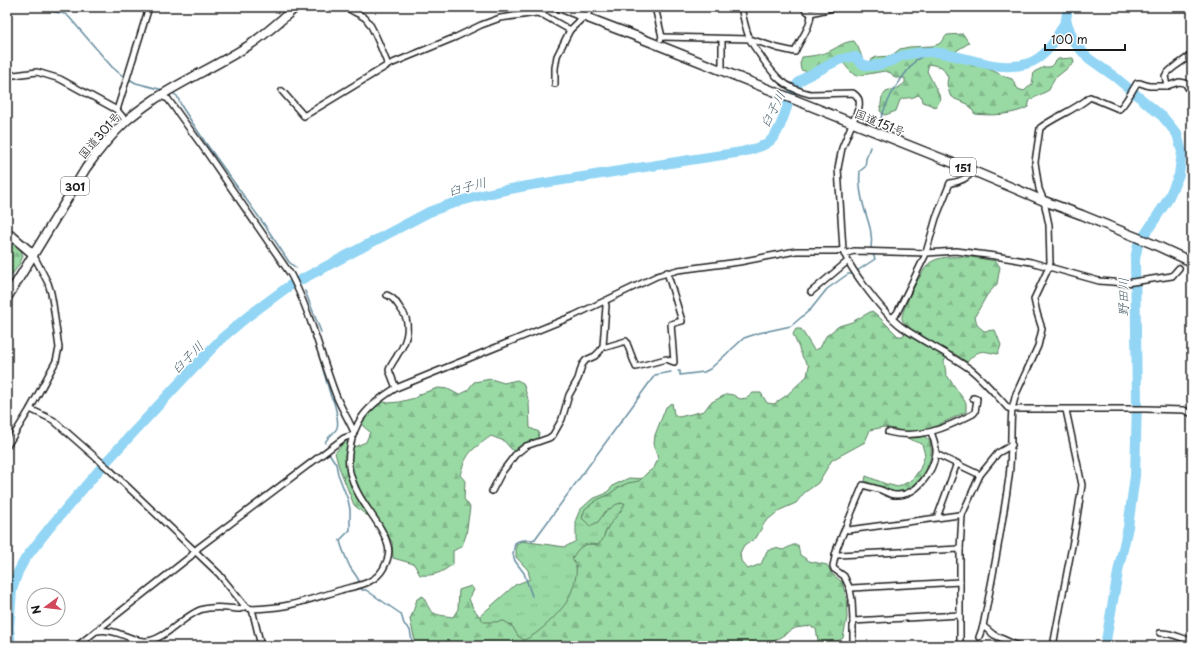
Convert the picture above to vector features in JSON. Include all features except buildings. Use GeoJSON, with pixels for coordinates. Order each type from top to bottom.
{"type":"FeatureCollection","features":[{"type":"Feature","properties":{"kind":"main road","name":"国道301号"},"geometry":{"type":"LineString","coordinates":[[7,298],[97,153],[126,120],[165,93],[251,43],[271,29],[296,7]]}},
{"type":"Feature","properties":{"kind":"main road","name":"国道151号"},"geometry":{"type":"LineString","coordinates":[[559,7],[973,171],[1153,244],[1192,262]]}},
{"type":"Feature","properties":{"kind":"main road"},"geometry":{"type":"LineString","coordinates":[[7,234],[12,236],[34,254]]}},
{"type":"Feature","properties":{"kind":"street"},"geometry":{"type":"LineString","coordinates":[[117,110],[149,7]]}},
{"type":"Feature","properties":{"kind":"street"},"geometry":{"type":"LineString","coordinates":[[347,7],[366,19],[375,34],[388,65]]}},
{"type":"Feature","properties":{"kind":"street"},"geometry":{"type":"LineString","coordinates":[[555,84],[557,56],[570,30],[594,7]]}},
{"type":"Feature","properties":{"kind":"street"},"geometry":{"type":"LineString","coordinates":[[655,7],[662,37],[658,46]]}},
{"type":"Feature","properties":{"kind":"street"},"geometry":{"type":"LineString","coordinates":[[741,7],[750,39],[776,77],[803,93],[853,93],[858,96],[860,101],[859,107],[842,148],[838,168],[844,252],[848,261],[868,290],[892,318],[902,327],[952,356],[971,370],[1008,408],[1066,410],[1184,410],[1192,414]]}},
{"type":"Feature","properties":{"kind":"street"},"geometry":{"type":"LineString","coordinates":[[803,7],[811,13],[836,7]]}},
{"type":"Feature","properties":{"kind":"street"},"geometry":{"type":"LineString","coordinates":[[282,91],[304,116],[388,65],[500,18],[537,13],[570,30]]}},
{"type":"Feature","properties":{"kind":"street"},"geometry":{"type":"LineString","coordinates":[[662,37],[750,39],[794,52],[810,23],[811,13]]}},
{"type":"Feature","properties":{"kind":"street"},"geometry":{"type":"LineString","coordinates":[[722,39],[722,71]]}},
{"type":"Feature","properties":{"kind":"street"},"geometry":{"type":"LineString","coordinates":[[1167,86],[1165,76],[1168,72],[1189,57],[1192,53]]}},
{"type":"Feature","properties":{"kind":"street"},"geometry":{"type":"LineString","coordinates":[[7,76],[37,72],[60,79],[117,110],[126,120]]}},
{"type":"Feature","properties":{"kind":"street"},"geometry":{"type":"LineString","coordinates":[[979,637],[983,626],[992,582],[1010,476],[1012,445],[1010,422],[1012,409],[1016,394],[1038,346],[1042,329],[1034,299],[1050,262],[1049,225],[1044,201],[1039,189],[1035,162],[1040,128],[1074,109],[1090,97],[1119,109],[1123,107],[1136,85],[1140,83],[1150,86],[1167,86],[1179,82],[1185,83],[1192,94]]}},
{"type":"Feature","properties":{"kind":"street"},"geometry":{"type":"LineString","coordinates":[[165,93],[208,153],[292,277],[298,288],[318,339],[335,392],[353,433]]}},
{"type":"Feature","properties":{"kind":"street"},"geometry":{"type":"LineString","coordinates":[[892,318],[897,313],[927,252],[936,218],[950,183],[959,182],[973,171]]}},
{"type":"Feature","properties":{"kind":"street"},"geometry":{"type":"LineString","coordinates":[[30,409],[53,420],[108,469],[219,574],[244,605],[252,609],[288,606],[370,582],[380,574],[386,565],[389,555],[388,546],[384,535],[353,484],[348,462],[348,452],[353,433],[360,419],[375,403],[396,388],[522,338],[605,302],[657,276],[678,270],[739,262],[796,251],[956,251],[1031,262],[1099,281],[1130,284],[1172,276],[1179,268]]}},
{"type":"Feature","properties":{"kind":"street"},"geometry":{"type":"LineString","coordinates":[[7,446],[30,409],[56,362],[59,348],[54,304],[48,283],[34,254]]}},
{"type":"Feature","properties":{"kind":"street"},"geometry":{"type":"LineString","coordinates":[[811,292],[848,261]]}},
{"type":"Feature","properties":{"kind":"street"},"geometry":{"type":"LineString","coordinates":[[603,346],[606,347],[626,341],[636,367],[666,359],[674,362],[670,324],[682,321],[668,272]]}},
{"type":"Feature","properties":{"kind":"street"},"geometry":{"type":"LineString","coordinates":[[387,295],[392,297],[402,310],[408,323],[402,349],[390,366],[389,370],[396,388]]}},
{"type":"Feature","properties":{"kind":"street"},"geometry":{"type":"LineString","coordinates":[[492,491],[502,472],[515,455],[526,446],[553,436],[562,419],[569,395],[578,379],[582,365],[586,360],[595,356],[603,346],[605,302]]}},
{"type":"Feature","properties":{"kind":"street"},"geometry":{"type":"LineString","coordinates":[[888,432],[904,435],[932,432],[948,426],[975,412],[977,399],[973,398]]}},
{"type":"Feature","properties":{"kind":"street"},"geometry":{"type":"LineString","coordinates":[[1053,646],[1076,530],[1082,486],[1066,410]]}},
{"type":"Feature","properties":{"kind":"street"},"geometry":{"type":"LineString","coordinates":[[853,646],[853,606],[850,589],[842,574],[834,569],[833,566],[836,548],[862,485],[892,495],[898,495],[910,492],[926,478],[936,454],[932,432]]}},
{"type":"Feature","properties":{"kind":"street"},"geometry":{"type":"LineString","coordinates":[[77,646],[191,556],[194,551],[344,438],[353,433]]}},
{"type":"Feature","properties":{"kind":"street"},"geometry":{"type":"LineString","coordinates":[[960,646],[960,549],[962,515],[980,475],[998,453],[1012,445]]}},
{"type":"Feature","properties":{"kind":"street"},"geometry":{"type":"LineString","coordinates":[[936,454],[980,475]]}},
{"type":"Feature","properties":{"kind":"street"},"geometry":{"type":"LineString","coordinates":[[938,517],[957,463]]}},
{"type":"Feature","properties":{"kind":"street"},"geometry":{"type":"LineString","coordinates":[[845,529],[962,515]]}},
{"type":"Feature","properties":{"kind":"street"},"geometry":{"type":"LineString","coordinates":[[835,554],[960,549]]}},
{"type":"Feature","properties":{"kind":"street"},"geometry":{"type":"LineString","coordinates":[[850,589],[960,582]]}},
{"type":"Feature","properties":{"kind":"street"},"geometry":{"type":"LineString","coordinates":[[95,631],[108,630],[134,640],[147,641],[165,633],[194,613],[202,610],[220,607],[239,609],[244,605]]}},
{"type":"Feature","properties":{"kind":"street"},"geometry":{"type":"LineString","coordinates":[[252,609],[261,646]]}},
{"type":"Feature","properties":{"kind":"street"},"geometry":{"type":"LineString","coordinates":[[853,621],[960,615]]}},
{"type":"Feature","properties":{"kind":"street"},"geometry":{"type":"LineString","coordinates":[[983,626],[994,635],[1018,646]]}},
{"type":"Feature","properties":{"kind":"street"},"geometry":{"type":"LineString","coordinates":[[1160,633],[1175,634],[1185,640],[1192,641]]}},
{"type":"Feature","properties":{"kind":"green space"},"geometry":{"type":"Polygon","coordinates":[[[503,7],[530,7],[537,11],[506,14],[503,7]]]}},
{"type":"Feature","properties":{"kind":"green space"},"geometry":{"type":"Polygon","coordinates":[[[963,34],[969,43],[956,51],[958,59],[970,62],[1012,79],[1018,89],[1024,91],[1032,84],[1034,72],[1044,67],[1050,67],[1058,59],[1073,58],[1074,63],[1054,79],[1049,90],[1030,100],[1028,107],[1016,112],[995,115],[975,114],[968,104],[955,99],[950,95],[947,84],[948,77],[942,67],[929,64],[927,71],[941,99],[936,107],[923,102],[922,97],[918,95],[900,100],[896,111],[885,115],[880,111],[882,97],[886,92],[898,88],[905,83],[905,78],[895,78],[891,73],[885,71],[856,76],[838,58],[809,72],[801,70],[800,64],[802,57],[813,56],[830,51],[844,43],[854,41],[863,60],[868,62],[876,57],[891,56],[900,49],[939,44],[947,35],[963,34]]]}},
{"type":"Feature","properties":{"kind":"green space"},"geometry":{"type":"Polygon","coordinates":[[[7,225],[13,232],[13,241],[20,248],[23,256],[7,282],[7,225]]]}},
{"type":"Feature","properties":{"kind":"green space"},"geometry":{"type":"Polygon","coordinates":[[[945,257],[971,257],[996,261],[1000,267],[997,284],[987,295],[975,316],[977,325],[984,331],[995,330],[1001,345],[998,354],[981,352],[975,354],[967,362],[952,352],[944,361],[946,374],[966,403],[966,412],[925,431],[925,437],[930,441],[931,452],[930,460],[925,473],[910,488],[897,492],[886,490],[865,481],[866,476],[898,487],[912,480],[920,469],[925,455],[922,444],[909,439],[904,431],[884,427],[870,430],[865,442],[832,460],[818,483],[804,493],[796,503],[780,510],[765,522],[756,538],[744,545],[740,553],[741,561],[748,569],[761,564],[767,551],[775,548],[783,550],[793,545],[798,545],[800,555],[809,561],[827,565],[832,574],[842,582],[846,597],[847,618],[843,638],[836,642],[830,641],[828,646],[819,646],[816,629],[810,626],[795,628],[766,646],[416,646],[410,619],[417,599],[423,596],[428,607],[433,612],[440,615],[453,617],[458,609],[459,590],[471,586],[474,590],[469,599],[473,608],[484,622],[504,621],[512,626],[518,636],[524,640],[535,634],[552,619],[568,600],[576,575],[576,566],[572,559],[577,551],[582,546],[588,544],[597,545],[602,541],[609,525],[625,503],[617,504],[605,512],[598,522],[590,526],[582,518],[585,509],[619,487],[628,483],[639,481],[654,468],[658,459],[654,444],[655,435],[666,407],[672,403],[674,414],[679,417],[704,411],[710,403],[727,394],[733,395],[740,399],[747,398],[753,393],[761,393],[767,403],[774,404],[787,395],[807,376],[809,366],[803,358],[793,334],[796,329],[801,329],[814,350],[820,348],[826,336],[839,326],[852,322],[872,311],[898,336],[903,336],[908,327],[902,319],[902,315],[908,299],[923,271],[928,265],[931,262],[945,257]]]}},
{"type":"Feature","properties":{"kind":"green space"},"geometry":{"type":"Polygon","coordinates":[[[491,379],[504,383],[517,380],[523,383],[529,402],[530,428],[539,432],[538,440],[522,444],[513,451],[504,441],[491,436],[471,452],[465,461],[460,475],[465,481],[464,499],[470,507],[466,535],[462,546],[453,551],[453,564],[449,567],[434,574],[420,575],[414,564],[393,558],[392,542],[376,515],[366,515],[354,505],[335,453],[345,441],[354,447],[366,442],[370,432],[363,426],[362,420],[380,401],[388,403],[399,402],[415,398],[420,394],[438,388],[448,389],[459,395],[467,391],[474,382],[491,379]]]}},
{"type":"Feature","properties":{"kind":"green space"},"geometry":{"type":"Polygon","coordinates":[[[629,478],[646,479],[705,646],[446,646],[515,585],[530,579],[528,570],[516,557],[516,545],[521,541],[565,547],[576,541],[576,519],[580,510],[592,499],[605,494],[614,485],[629,478]]]}},
{"type":"Feature","properties":{"kind":"waterway"},"geometry":{"type":"LineString","coordinates":[[30,7],[65,14],[112,67],[125,78]]}},
{"type":"Feature","properties":{"kind":"waterway","name":"野田川"},"geometry":{"type":"LineString","coordinates":[[1068,7],[1066,20],[1074,42],[1088,58],[1115,77],[1163,117],[1177,134],[1182,152],[1179,175],[1167,201],[1138,245],[1135,259],[1137,402],[1135,476],[1128,527],[1119,567],[1105,646]]}},
{"type":"Feature","properties":{"kind":"waterway","name":"臼子川"},"geometry":{"type":"LineString","coordinates":[[11,646],[9,628],[12,590],[18,572],[25,559],[106,462],[222,338],[247,317],[289,286],[429,212],[466,199],[524,186],[742,152],[760,147],[770,141],[775,135],[783,119],[795,87],[800,81],[841,59],[856,57],[862,64],[872,66],[880,65],[904,55],[930,52],[942,53],[1002,66],[1026,64],[1040,57],[1050,47],[1066,20]]}},
{"type":"Feature","properties":{"kind":"waterway"},"geometry":{"type":"LineString","coordinates":[[877,129],[893,91],[904,75],[916,60],[930,52]]}},
{"type":"Feature","properties":{"kind":"waterway"},"geometry":{"type":"LineString","coordinates":[[129,79],[136,83],[163,90]]}},
{"type":"Feature","properties":{"kind":"waterway"},"geometry":{"type":"LineString","coordinates":[[171,92],[177,96],[182,107],[205,142],[266,227],[289,262],[296,268]]}},
{"type":"Feature","properties":{"kind":"waterway"},"geometry":{"type":"LineString","coordinates":[[870,147],[865,167],[860,171],[860,185],[863,205],[870,229],[872,241],[871,248]]}},
{"type":"Feature","properties":{"kind":"waterway"},"geometry":{"type":"LineString","coordinates":[[857,271],[875,259],[873,254]]}},
{"type":"Feature","properties":{"kind":"waterway"},"geometry":{"type":"LineString","coordinates":[[678,371],[680,371],[680,375],[704,372],[710,369],[744,338],[791,326],[811,309],[827,289],[848,274],[853,274]]}},
{"type":"Feature","properties":{"kind":"waterway","name":"臼子川"},"geometry":{"type":"LineString","coordinates":[[300,276],[302,284]]}},
{"type":"Feature","properties":{"kind":"waterway"},"geometry":{"type":"LineString","coordinates":[[305,291],[321,332]]}},
{"type":"Feature","properties":{"kind":"waterway"},"geometry":{"type":"LineString","coordinates":[[316,345],[335,407],[337,421],[337,428],[325,443]]}},
{"type":"Feature","properties":{"kind":"waterway"},"geometry":{"type":"LineString","coordinates":[[532,596],[524,573],[515,561],[513,554],[515,543],[521,540],[535,539],[655,375],[671,372]]}},
{"type":"Feature","properties":{"kind":"waterway"},"geometry":{"type":"LineString","coordinates":[[329,453],[336,464],[350,509],[350,530],[340,540],[340,542],[350,567],[359,581]]}},
{"type":"Feature","properties":{"kind":"waterway"},"geometry":{"type":"LineString","coordinates":[[361,588],[401,614],[404,624],[410,630],[413,646]]}},
{"type":"Feature","properties":{"kind":"tunnel"},"geometry":{"type":"LineString","coordinates":[[1179,268],[1190,251]]}}]}
